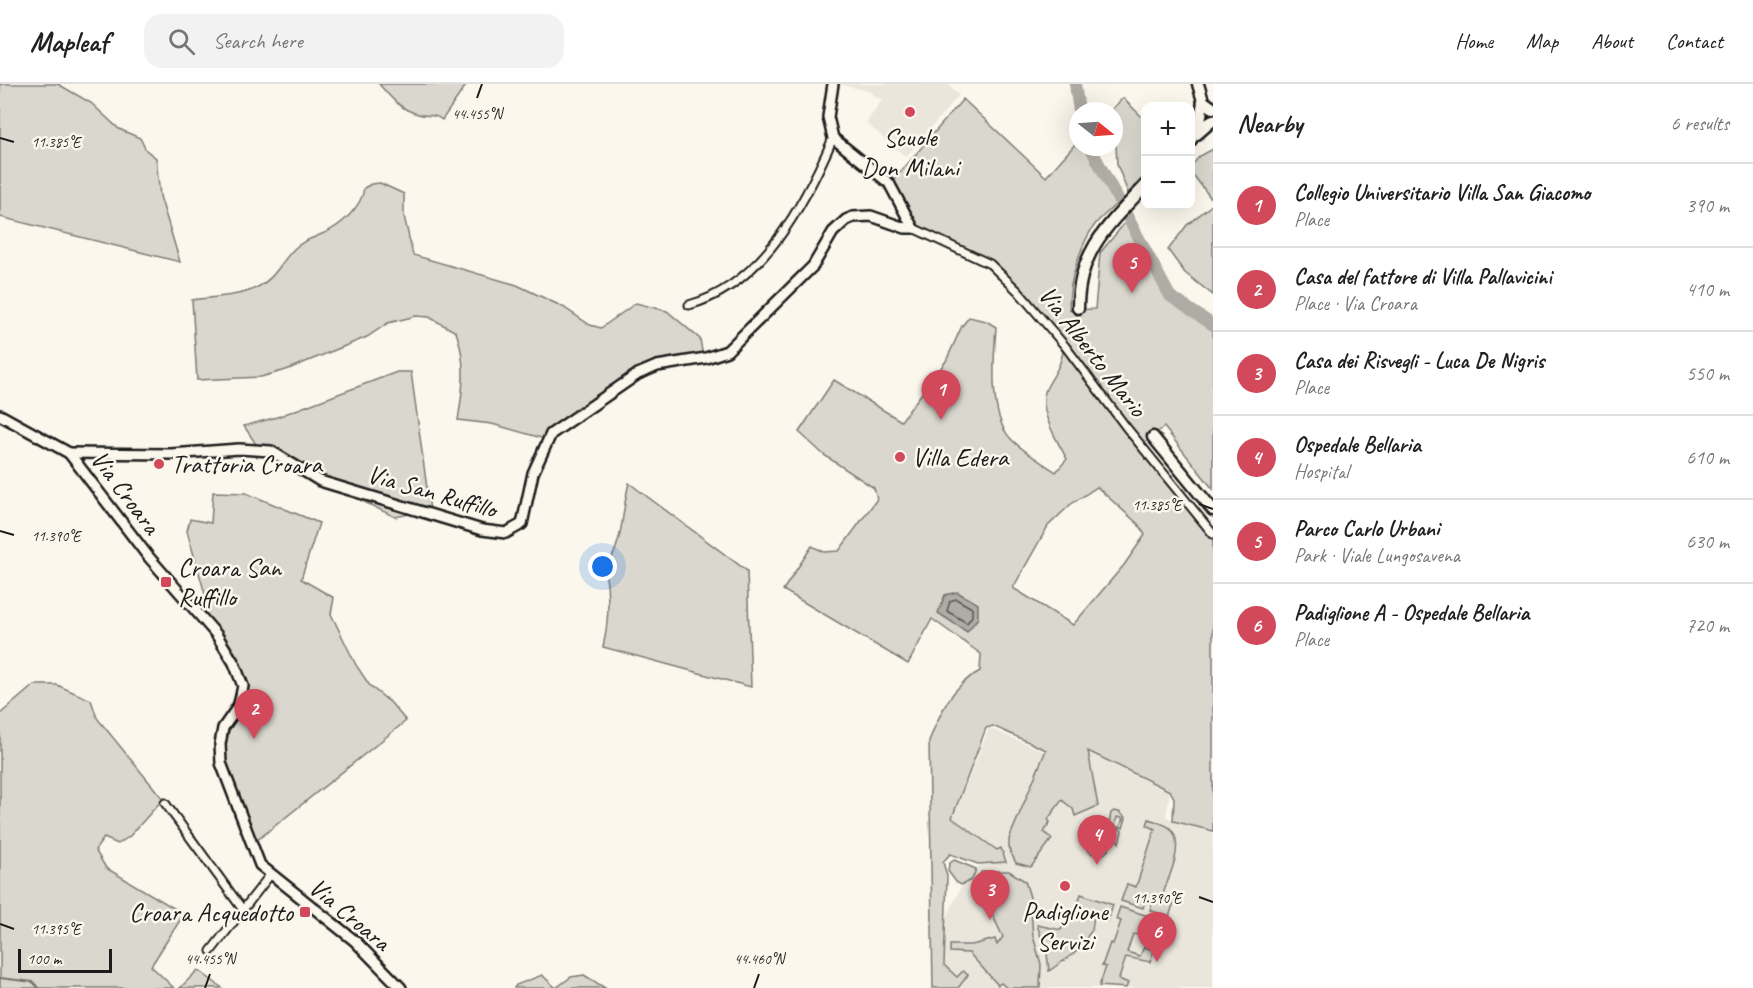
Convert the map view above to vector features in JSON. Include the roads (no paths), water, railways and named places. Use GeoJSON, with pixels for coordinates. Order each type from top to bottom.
{"type":"FeatureCollection","features":[{"type":"Feature","properties":{"kind":"main road"},"geometry":{"type":"LineString","coordinates":[[1195,132],[1202,116],[1203,101],[1197,85]]}},
{"type":"Feature","properties":{"kind":"main road"},"geometry":{"type":"LineString","coordinates":[[1203,101],[1213,108]]}},
{"type":"Feature","properties":{"kind":"main road"},"geometry":{"type":"LineString","coordinates":[[1195,137],[1213,120]]}},
{"type":"Feature","properties":{"kind":"main road"},"geometry":{"type":"LineString","coordinates":[[1078,308],[1078,287],[1083,267],[1094,245],[1141,191]]}},
{"type":"Feature","properties":{"kind":"main road"},"geometry":{"type":"LineString","coordinates":[[1153,437],[1213,510]]}},
{"type":"Feature","properties":{"kind":"street"},"geometry":{"type":"LineString","coordinates":[[833,84],[828,117],[833,138],[889,183],[913,228]]}},
{"type":"Feature","properties":{"kind":"street"},"geometry":{"type":"LineString","coordinates":[[689,305],[726,290],[776,241],[807,194],[833,138]]}},
{"type":"Feature","properties":{"kind":"street","name":"Via San Ruffillo"},"geometry":{"type":"LineString","coordinates":[[69,453],[171,454],[239,449],[271,451],[320,481],[482,531],[506,533],[522,524],[533,472],[551,434],[638,374],[657,366],[706,358],[727,351],[813,266],[833,232],[846,220],[853,217],[871,216],[905,228],[913,228]]}},
{"type":"Feature","properties":{"kind":"street","name":"Via Alberto Mario"},"geometry":{"type":"LineString","coordinates":[[913,228],[984,261],[1011,284],[1065,346],[1126,427],[1213,534]]}},
{"type":"Feature","properties":{"kind":"street","name":"Via Croara"},"geometry":{"type":"LineString","coordinates":[[0,415],[69,453],[147,555],[216,634],[234,663],[243,686],[239,705],[224,728],[220,744],[221,763],[237,802],[250,845],[260,865],[355,941],[401,988]]}},
{"type":"Feature","properties":{"kind":"street"},"geometry":{"type":"LineString","coordinates":[[165,803],[243,910]]}},
{"type":"Feature","properties":{"kind":"street"},"geometry":{"type":"LineString","coordinates":[[211,951],[270,875]]}},
{"type":"Feature","properties":{"kind":"water"},"geometry":{"type":"Polygon","coordinates":[[[957,592],[978,604],[978,618],[967,632],[938,613],[945,595],[957,592]]]}},
{"type":"Feature","properties":{"kind":"waterway"},"geometry":{"type":"LineString","coordinates":[[1075,84],[1078,102]]}},
{"type":"Feature","properties":{"kind":"waterway"},"geometry":{"type":"LineString","coordinates":[[1095,156],[1170,296],[1213,325]]}},
{"type":"Feature","properties":{"kind":"waterway"},"geometry":{"type":"LineString","coordinates":[[0,978],[33,982],[38,988]]}},
{"type":"Feature","properties":{"kind":"tunnel"},"geometry":{"type":"LineString","coordinates":[[1078,308],[1084,338],[1090,351],[1153,437]]}},
{"type":"Feature","properties":{"kind":"place","name":"Scuole Don Milani"},"geometry":{"type":"Point","coordinates":[910,112]}},
{"type":"Feature","properties":{"kind":"place","name":"Parco Carlo Urbani"},"geometry":{"type":"Point","coordinates":[1132,293]}},
{"type":"Feature","properties":{"kind":"place","name":"Collegio Universitario Villa San Giacomo"},"geometry":{"type":"Point","coordinates":[941,420]}},
{"type":"Feature","properties":{"kind":"place","name":"Villa Edera"},"geometry":{"type":"Point","coordinates":[900,457]}},
{"type":"Feature","properties":{"kind":"place","name":"Trattoria Croara"},"geometry":{"type":"Point","coordinates":[159,464]}},
{"type":"Feature","properties":{"kind":"place","name":"Croara San Ruffillo"},"geometry":{"type":"Point","coordinates":[166,582]}},
{"type":"Feature","properties":{"kind":"place","name":"Casa del fattore di Villa Pallavicini"},"geometry":{"type":"Point","coordinates":[254,739]}},
{"type":"Feature","properties":{"kind":"place","name":"Ospedale Bellaria"},"geometry":{"type":"Point","coordinates":[1097,865]}},
{"type":"Feature","properties":{"kind":"place","name":"Padiglione Servizi"},"geometry":{"type":"Point","coordinates":[1065,886]}},
{"type":"Feature","properties":{"kind":"place","name":"Croara Acquedotto"},"geometry":{"type":"Point","coordinates":[305,912]}},
{"type":"Feature","properties":{"kind":"place","name":"Casa dei Risvegli - Luca De Nigris"},"geometry":{"type":"Point","coordinates":[990,920]}},
{"type":"Feature","properties":{"kind":"place","name":"Padiglione A - Ospedale Bellaria"},"geometry":{"type":"Point","coordinates":[1157,962]}}]}
